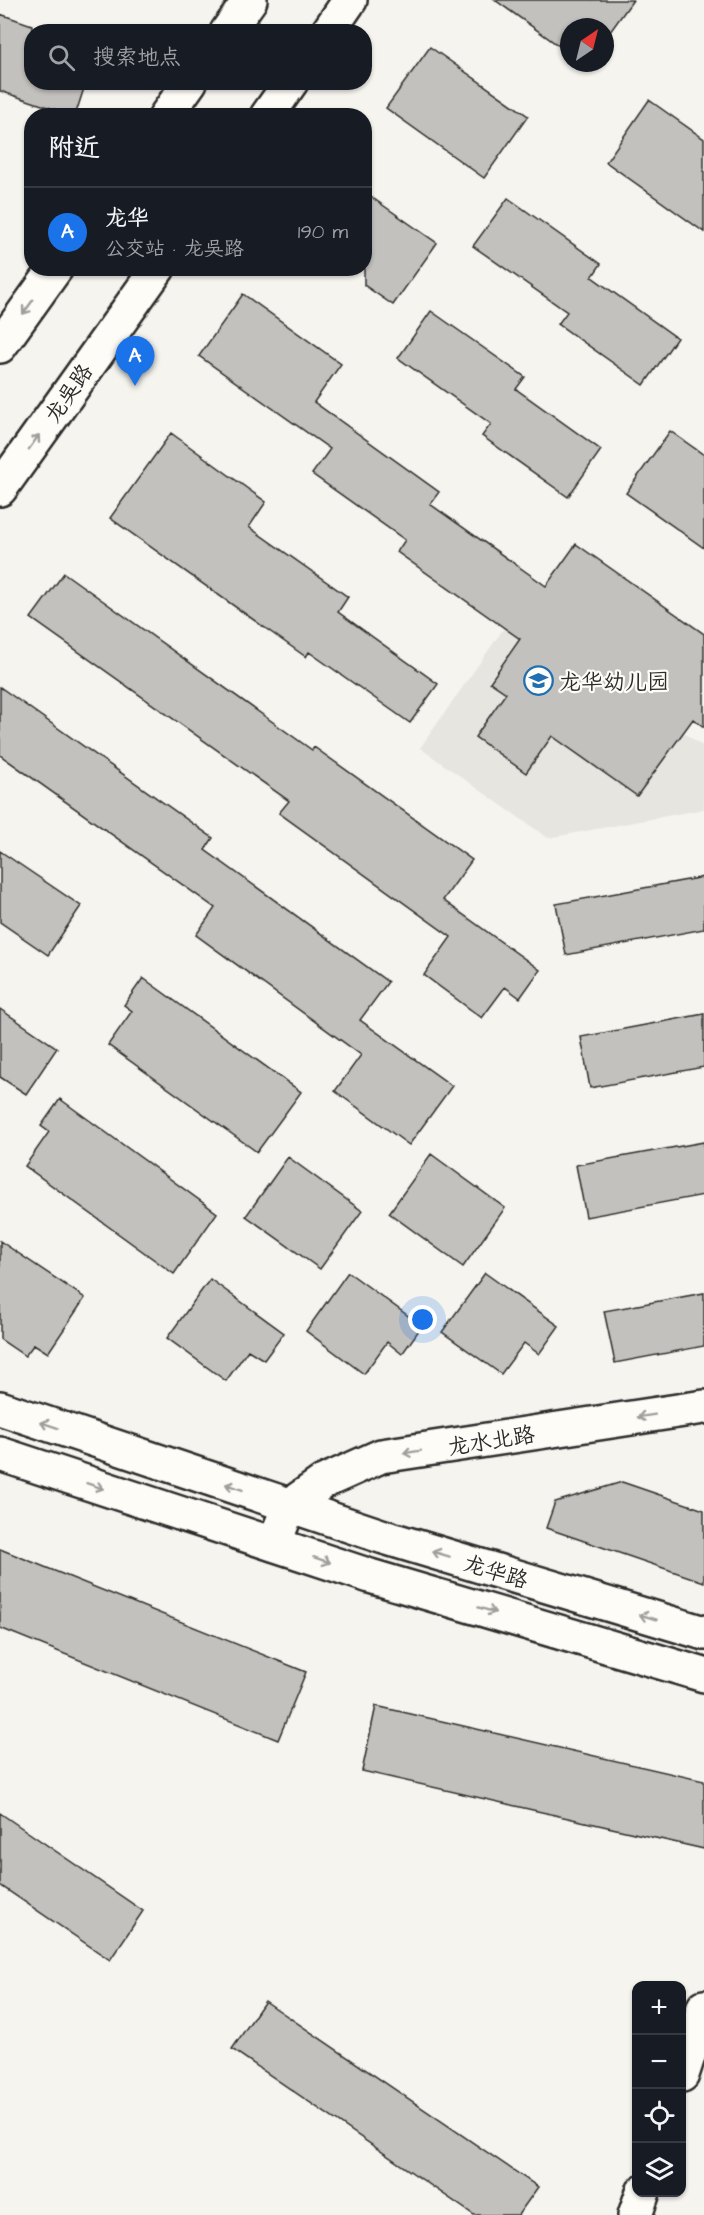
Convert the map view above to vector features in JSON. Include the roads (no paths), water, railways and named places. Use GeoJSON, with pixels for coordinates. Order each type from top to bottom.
{"type":"FeatureCollection","features":[{"type":"Feature","properties":{"kind":"main road"},"geometry":{"type":"LineString","coordinates":[[233,24],[250,0]]}},
{"type":"Feature","properties":{"kind":"main road"},"geometry":{"type":"LineString","coordinates":[[334,24],[350,0]]}},
{"type":"Feature","properties":{"kind":"main road"},"geometry":{"type":"LineString","coordinates":[[172,108],[184,90]]}},
{"type":"Feature","properties":{"kind":"main road"},"geometry":{"type":"LineString","coordinates":[[273,108],[285,90]]}},
{"type":"Feature","properties":{"kind":"main road"},"geometry":{"type":"LineString","coordinates":[[0,346],[50,276]]}},
{"type":"Feature","properties":{"kind":"main road","name":"龙吴路"},"geometry":{"type":"LineString","coordinates":[[0,489],[152,276]]}},
{"type":"Feature","properties":{"kind":"main road","name":"龙水北路"},"geometry":{"type":"LineString","coordinates":[[289,1506],[323,1482],[381,1456],[704,1407]]}},
{"type":"Feature","properties":{"kind":"main road"},"geometry":{"type":"LineString","coordinates":[[0,1408],[289,1506],[274,1544],[0,1454]]}},
{"type":"Feature","properties":{"kind":"main road","name":"龙华路"},"geometry":{"type":"LineString","coordinates":[[289,1506],[704,1634]]}},
{"type":"Feature","properties":{"kind":"main road","name":"龙华路"},"geometry":{"type":"LineString","coordinates":[[274,1544],[370,1576],[704,1675]]}},
{"type":"Feature","properties":{"kind":"main road"},"geometry":{"type":"LineString","coordinates":[[686,2060],[704,2007]]}},
{"type":"Feature","properties":{"kind":"main road"},"geometry":{"type":"LineString","coordinates":[[635,2215],[642,2197]]}},
{"type":"Feature","properties":{"kind":"place","name":"龙华"},"geometry":{"type":"Point","coordinates":[135,386]}},
{"type":"Feature","properties":{"kind":"place","name":"龙华幼儿园"},"geometry":{"type":"Point","coordinates":[538,681]}}]}
